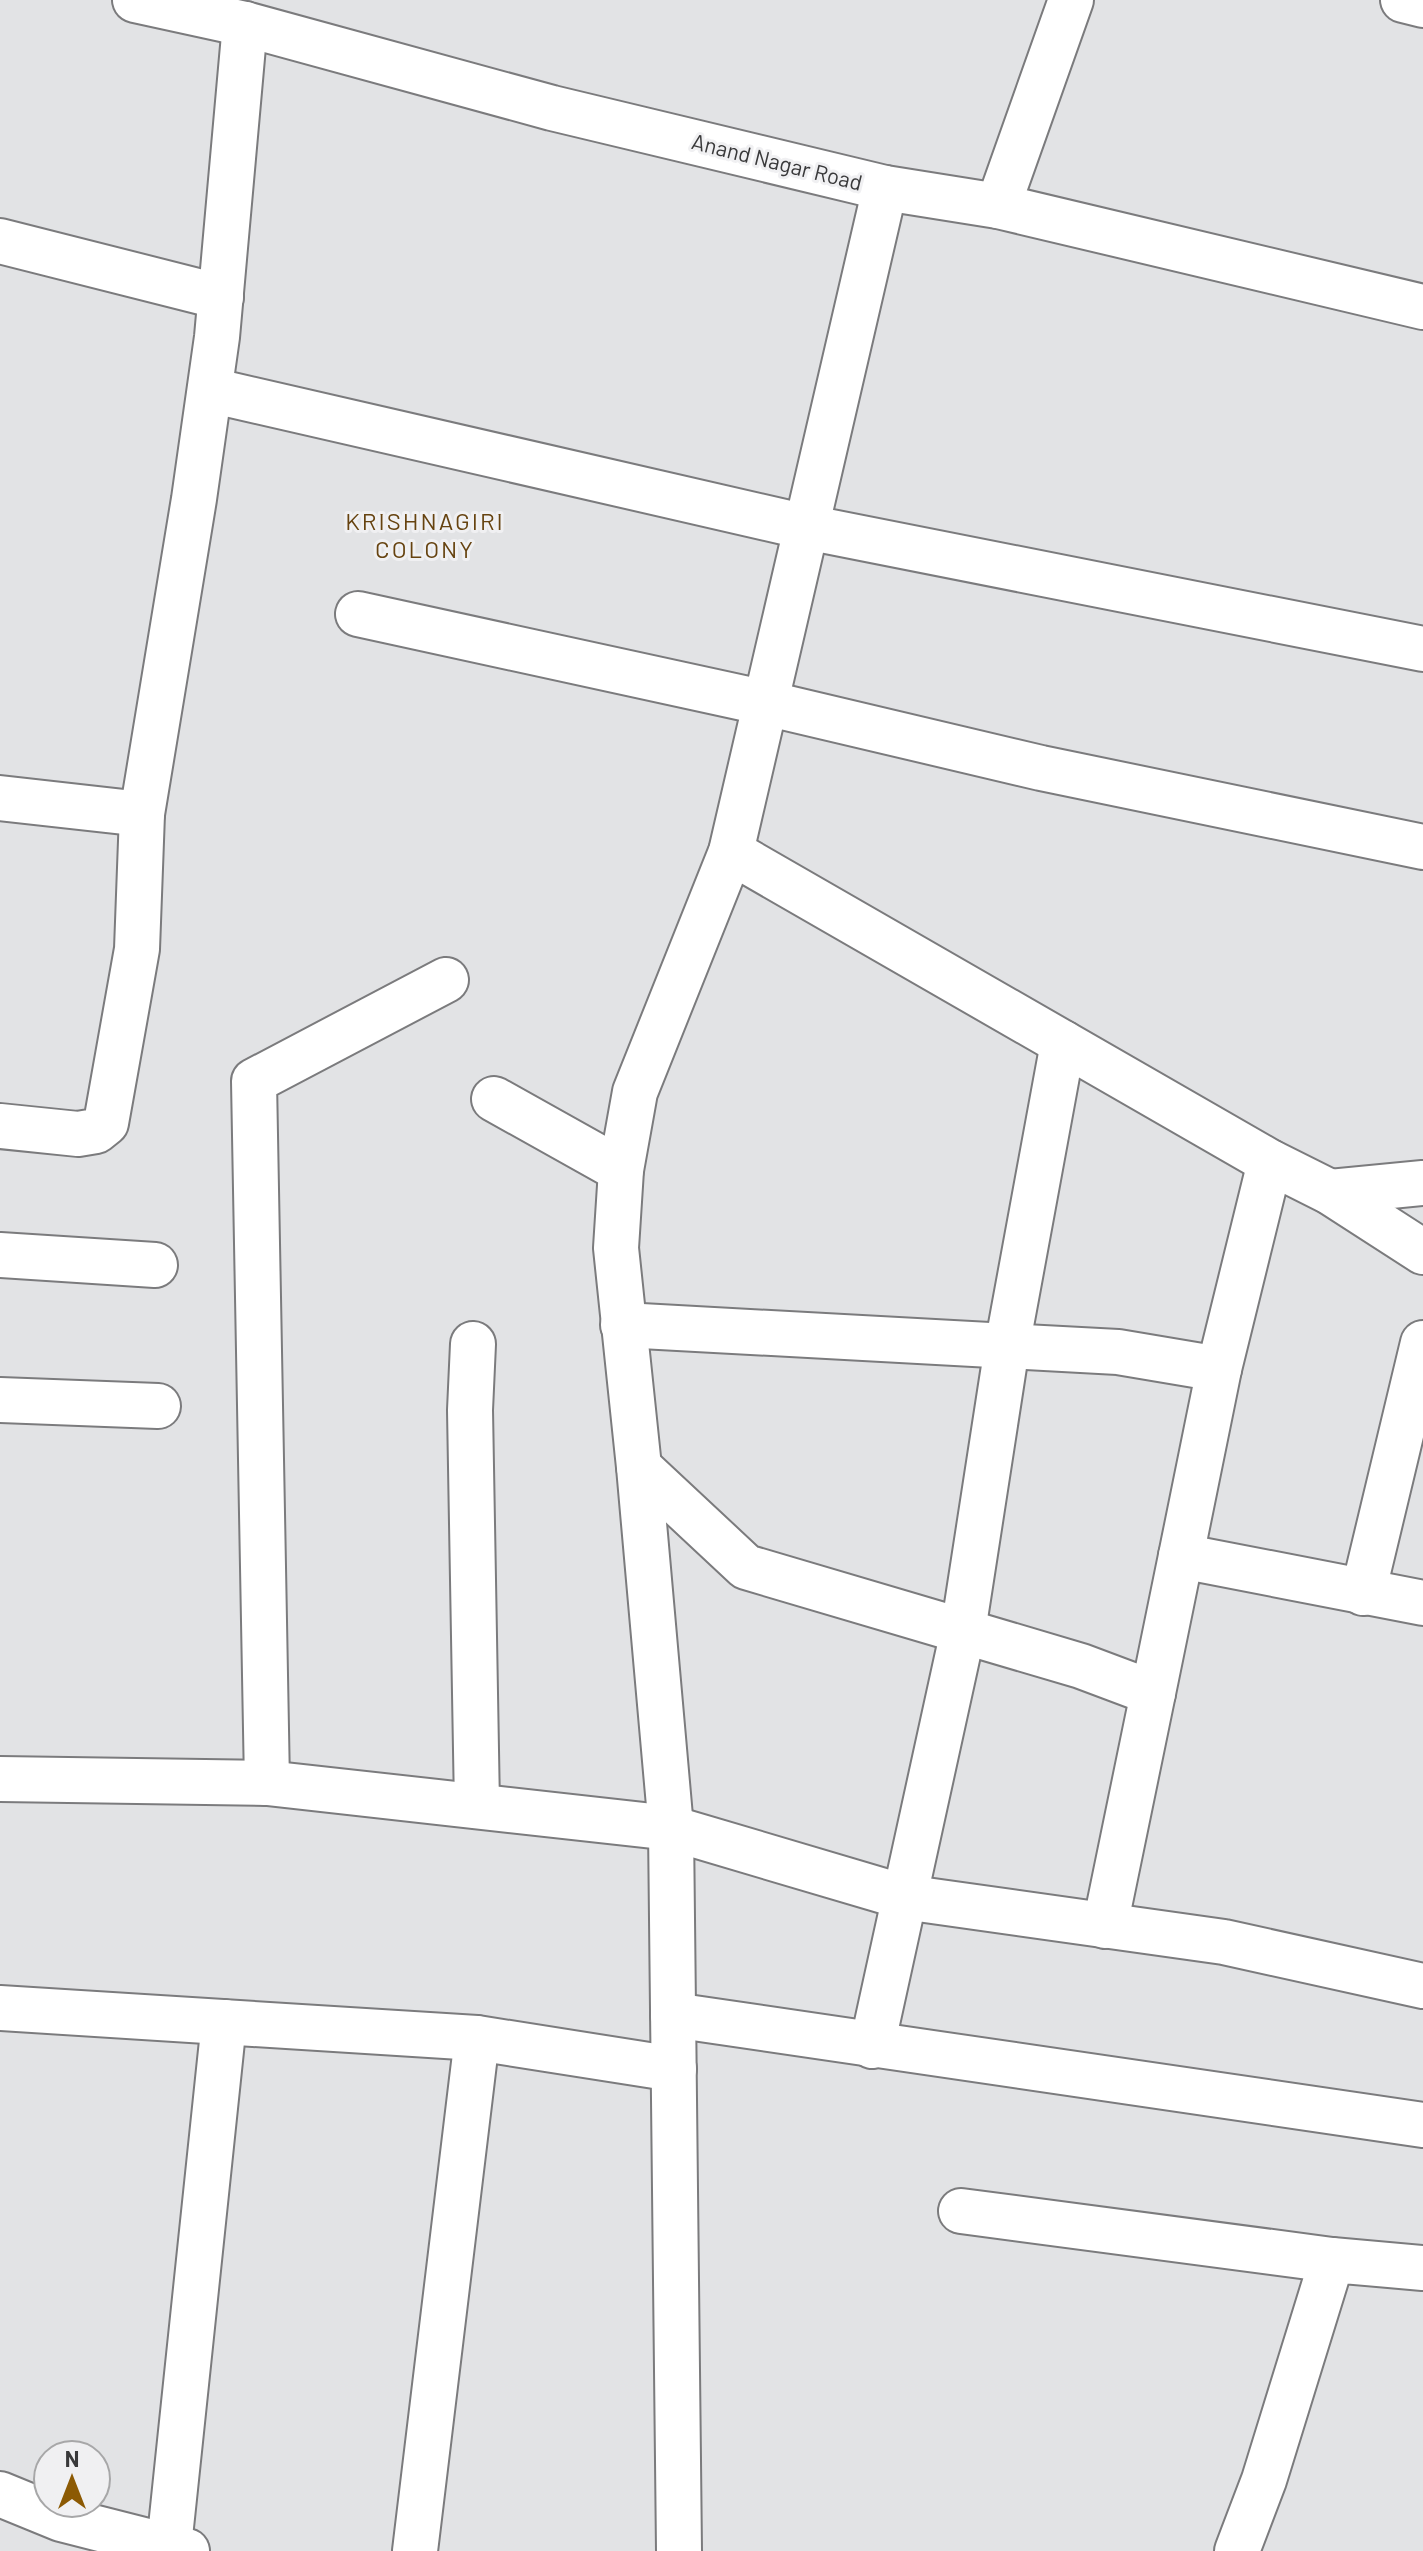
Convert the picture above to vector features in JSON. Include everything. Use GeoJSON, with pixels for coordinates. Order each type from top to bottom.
{"type":"FeatureCollection","features":[{"type":"Feature","properties":{"kind":"street","name":"Anand Nagar Road"},"geometry":{"type":"LineString","coordinates":[[135,0],[182,4],[552,108],[885,188],[998,206],[1423,307]]}},
{"type":"Feature","properties":{"kind":"street"},"geometry":{"type":"LineString","coordinates":[[998,206],[1071,0]]}},
{"type":"Feature","properties":{"kind":"street"},"geometry":{"type":"LineString","coordinates":[[1403,0],[1423,5]]}},
{"type":"Feature","properties":{"kind":"street"},"geometry":{"type":"LineString","coordinates":[[0,1126],[78,1134],[96,1131],[106,1123],[137,949],[142,814],[210,390],[245,24]]}},
{"type":"Feature","properties":{"kind":"street"},"geometry":{"type":"LineString","coordinates":[[679,2551],[671,1828],[616,1248],[621,1170],[635,1092],[731,852],[885,188]]}},
{"type":"Feature","properties":{"kind":"street"},"geometry":{"type":"LineString","coordinates":[[0,241],[221,297]]}},
{"type":"Feature","properties":{"kind":"street"},"geometry":{"type":"LineString","coordinates":[[210,390],[806,527],[1423,649]]}},
{"type":"Feature","properties":{"kind":"street"},"geometry":{"type":"LineString","coordinates":[[358,614],[766,703],[1041,768],[1423,847]]}},
{"type":"Feature","properties":{"kind":"street"},"geometry":{"type":"LineString","coordinates":[[0,798],[142,814]]}},
{"type":"Feature","properties":{"kind":"street"},"geometry":{"type":"LineString","coordinates":[[731,852],[1270,1162],[1330,1192],[1423,1252]]}},
{"type":"Feature","properties":{"kind":"street"},"geometry":{"type":"LineString","coordinates":[[267,1783],[254,1081],[446,980]]}},
{"type":"Feature","properties":{"kind":"street"},"geometry":{"type":"LineString","coordinates":[[872,2046],[963,1631],[1007,1347],[1063,1043]]}},
{"type":"Feature","properties":{"kind":"street"},"geometry":{"type":"LineString","coordinates":[[494,1099],[621,1170]]}},
{"type":"Feature","properties":{"kind":"street"},"geometry":{"type":"LineString","coordinates":[[1105,1926],[1219,1369],[1270,1162]]}},
{"type":"Feature","properties":{"kind":"street"},"geometry":{"type":"LineString","coordinates":[[1330,1192],[1423,1183]]}},
{"type":"Feature","properties":{"kind":"street"},"geometry":{"type":"LineString","coordinates":[[0,1255],[155,1265]]}},
{"type":"Feature","properties":{"kind":"street"},"geometry":{"type":"LineString","coordinates":[[623,1325],[1118,1352],[1219,1369]]}},
{"type":"Feature","properties":{"kind":"street"},"geometry":{"type":"LineString","coordinates":[[1363,1593],[1423,1343]]}},
{"type":"Feature","properties":{"kind":"street"},"geometry":{"type":"LineString","coordinates":[[473,1344],[470,1410],[477,1806]]}},
{"type":"Feature","properties":{"kind":"street"},"geometry":{"type":"LineString","coordinates":[[0,1400],[158,1406]]}},
{"type":"Feature","properties":{"kind":"street"},"geometry":{"type":"LineString","coordinates":[[639,1467],[746,1567],[1081,1666],[1153,1693]]}},
{"type":"Feature","properties":{"kind":"street"},"geometry":{"type":"LineString","coordinates":[[1181,1556],[1423,1603]]}},
{"type":"Feature","properties":{"kind":"street"},"geometry":{"type":"LineString","coordinates":[[0,1779],[267,1783],[671,1828],[904,1897],[1224,1942],[1423,1986]]}},
{"type":"Feature","properties":{"kind":"street"},"geometry":{"type":"LineString","coordinates":[[0,2008],[477,2038],[674,2069]]}},
{"type":"Feature","properties":{"kind":"street"},"geometry":{"type":"LineString","coordinates":[[673,2015],[1423,2125]]}},
{"type":"Feature","properties":{"kind":"street"},"geometry":{"type":"LineString","coordinates":[[0,2494],[61,2519],[178,2549],[224,2022]]}},
{"type":"Feature","properties":{"kind":"street"},"geometry":{"type":"LineString","coordinates":[[415,2551],[477,2038]]}},
{"type":"Feature","properties":{"kind":"street"},"geometry":{"type":"LineString","coordinates":[[961,2211],[1332,2260],[1423,2268]]}},
{"type":"Feature","properties":{"kind":"street"},"geometry":{"type":"LineString","coordinates":[[1237,2551],[1264,2480],[1332,2260]]}},
{"type":"Feature","properties":{"kind":"district","name":"KRISHNAGIRI COLONY"},"geometry":{"type":"Point","coordinates":[425,536]}}]}
